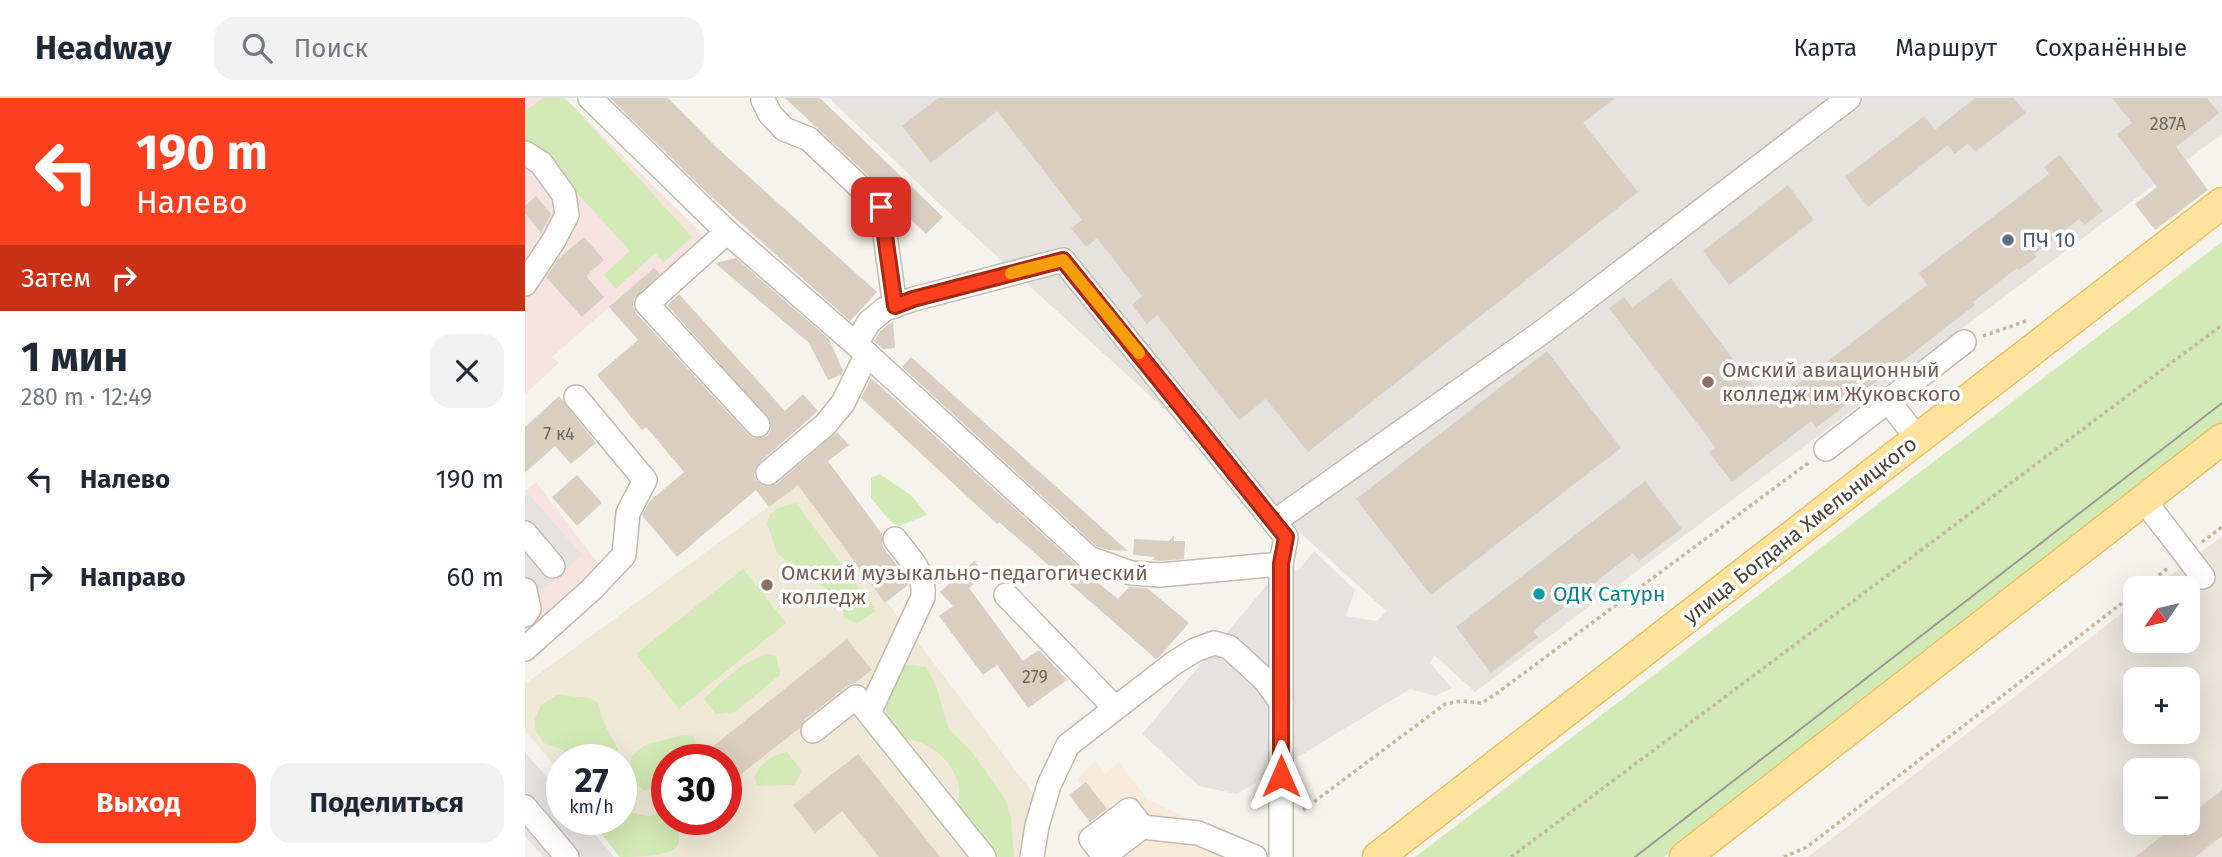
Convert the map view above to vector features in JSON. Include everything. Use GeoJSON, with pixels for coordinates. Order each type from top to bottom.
{"type":"FeatureCollection","features":[{"type":"Feature","properties":{"kind":"main road","name":"улица Богдана Хмельницкого"},"geometry":{"type":"LineString","coordinates":[[1378,857],[2222,203]]}},
{"type":"Feature","properties":{"kind":"main road"},"geometry":{"type":"LineString","coordinates":[[1685,857],[2222,439]]}},
{"type":"Feature","properties":{"kind":"street"},"geometry":{"type":"LineString","coordinates":[[590,98],[727,232],[862,349],[1089,558],[1131,573],[1160,575],[1281,564]]}},
{"type":"Feature","properties":{"kind":"street"},"geometry":{"type":"LineString","coordinates":[[1280,529],[1849,98]]}},
{"type":"Feature","properties":{"kind":"street"},"geometry":{"type":"LineString","coordinates":[[764,100],[770,114],[784,129],[809,139],[881,207],[895,306]]}},
{"type":"Feature","properties":{"kind":"street"},"geometry":{"type":"LineString","coordinates":[[525,153],[541,163],[564,195],[567,215],[525,284]]}},
{"type":"Feature","properties":{"kind":"street"},"geometry":{"type":"LineString","coordinates":[[727,232],[647,304],[758,425]]}},
{"type":"Feature","properties":{"kind":"street"},"geometry":{"type":"LineString","coordinates":[[768,473],[825,425],[843,403],[869,322],[885,309],[913,299],[1063,260],[1280,529],[1281,857]]}},
{"type":"Feature","properties":{"kind":"street"},"geometry":{"type":"LineString","coordinates":[[1826,449],[1964,342]]}},
{"type":"Feature","properties":{"kind":"street"},"geometry":{"type":"LineString","coordinates":[[525,649],[624,555],[628,513],[645,480],[576,397]]}},
{"type":"Feature","properties":{"kind":"street"},"geometry":{"type":"LineString","coordinates":[[1888,401],[1918,439]]}},
{"type":"Feature","properties":{"kind":"street"},"geometry":{"type":"LineString","coordinates":[[2143,499],[2203,578]]}},
{"type":"Feature","properties":{"kind":"street"},"geometry":{"type":"LineString","coordinates":[[525,533],[553,566]]}},
{"type":"Feature","properties":{"kind":"street"},"geometry":{"type":"LineString","coordinates":[[869,713],[922,597],[924,582],[921,573],[895,539]]}},
{"type":"Feature","properties":{"kind":"street"},"geometry":{"type":"LineString","coordinates":[[525,590],[529,609],[525,615]]}},
{"type":"Feature","properties":{"kind":"street"},"geometry":{"type":"LineString","coordinates":[[1006,595],[1115,708]]}},
{"type":"Feature","properties":{"kind":"street"},"geometry":{"type":"LineString","coordinates":[[1033,857],[1037,826],[1049,785],[1068,745],[1174,663],[1195,650],[1214,643],[1229,647],[1265,680],[1281,702]]}},
{"type":"Feature","properties":{"kind":"street"},"geometry":{"type":"LineString","coordinates":[[813,731],[856,697],[983,857]]}},
{"type":"Feature","properties":{"kind":"street"},"geometry":{"type":"LineString","coordinates":[[525,807],[568,857]]}},
{"type":"Feature","properties":{"kind":"street"},"geometry":{"type":"LineString","coordinates":[[1105,857],[1091,839],[1129,810],[1142,827],[1198,832],[1255,857]]}},
{"type":"Feature","properties":{"kind":"path"},"geometry":{"type":"LineString","coordinates":[[1511,857],[2222,325]]}},
{"type":"Feature","properties":{"kind":"path"},"geometry":{"type":"LineString","coordinates":[[1281,826],[1445,704],[1461,701],[1482,703],[1497,693],[1826,449]]}},
{"type":"Feature","properties":{"kind":"path"},"geometry":{"type":"LineString","coordinates":[[1784,857],[1807,847],[2123,602]]}},
{"type":"Feature","properties":{"kind":"shaded area"},"geometry":{"type":"Polygon","coordinates":[[[525,98],[565,98],[706,238],[649,289],[640,280],[552,357],[559,363],[525,394],[525,98]]]}},
{"type":"Feature","properties":{"kind":"shaded area"},"geometry":{"type":"Polygon","coordinates":[[[829,98],[2222,98],[2222,134],[1475,692],[945,209],[829,98]]]}},
{"type":"Feature","properties":{"kind":"shaded area"},"geometry":{"type":"Polygon","coordinates":[[[536,482],[603,570],[525,640],[525,491],[536,482]]]}},
{"type":"Feature","properties":{"kind":"shaded area","name":"Омский музыкально-педагогический колледж"},"geometry":{"type":"Polygon","coordinates":[[[798,485],[1035,796],[1023,857],[632,857],[613,835],[637,835],[637,744],[546,744],[546,755],[525,731],[525,684],[798,485]]]}},
{"type":"Feature","properties":{"kind":"shaded area"},"geometry":{"type":"Polygon","coordinates":[[[529,494],[582,555],[537,594],[525,579],[525,498],[529,494]]]}},
{"type":"Feature","properties":{"kind":"shaded area"},"geometry":{"type":"Polygon","coordinates":[[[2222,536],[2222,857],[1808,857],[2123,612],[2123,653],[2200,653],[2200,576],[2170,576],[2222,536]]]}},
{"type":"Feature","properties":{"kind":"shaded area"},"geometry":{"type":"Polygon","coordinates":[[[1314,551],[1355,590],[1346,616],[1377,621],[1401,597],[1450,630],[1430,663],[1452,688],[1435,696],[1410,689],[1237,794],[1199,786],[1142,734],[1272,579],[1299,570],[1314,551]]]}},
{"type":"Feature","properties":{"kind":"shaded area"},"geometry":{"type":"Polygon","coordinates":[[[525,752],[546,776],[546,835],[595,835],[614,857],[543,857],[525,836],[525,752]]]}},
{"type":"Feature","properties":{"kind":"shaded area"},"geometry":{"type":"Polygon","coordinates":[[[1095,761],[1105,774],[1119,762],[1147,799],[1255,850],[1246,857],[1093,857],[1076,833],[1101,814],[1077,779],[1095,761]]]}},
{"type":"Feature","properties":{"kind":"green space"},"geometry":{"type":"Polygon","coordinates":[[[543,98],[562,98],[572,105],[692,237],[664,262],[655,253],[616,289],[604,275],[630,251],[536,148],[525,143],[525,111],[543,98]]]}},
{"type":"Feature","properties":{"kind":"green space"},"geometry":{"type":"Polygon","coordinates":[[[2222,242],[2222,423],[1664,857],[1415,857],[2222,242]]]}},
{"type":"Feature","properties":{"kind":"green space"},"geometry":{"type":"Polygon","coordinates":[[[880,474],[912,496],[927,515],[899,526],[891,522],[871,498],[871,478],[880,474]]]}},
{"type":"Feature","properties":{"kind":"green space"},"geometry":{"type":"Polygon","coordinates":[[[796,503],[876,611],[857,623],[844,618],[842,602],[777,553],[767,523],[770,514],[778,508],[796,503]]]}},
{"type":"Feature","properties":{"kind":"green space"},"geometry":{"type":"Polygon","coordinates":[[[743,569],[786,623],[679,709],[636,654],[743,569]]]}},
{"type":"Feature","properties":{"kind":"green space"},"geometry":{"type":"Polygon","coordinates":[[[767,654],[776,656],[780,675],[735,712],[716,714],[704,699],[741,667],[767,654]]]}},
{"type":"Feature","properties":{"kind":"green space"},"geometry":{"type":"Polygon","coordinates":[[[901,667],[926,667],[936,686],[949,730],[971,751],[1006,800],[1011,818],[1014,857],[995,857],[956,811],[959,788],[945,759],[928,746],[898,738],[892,728],[886,711],[887,694],[901,667]]]}},
{"type":"Feature","properties":{"kind":"green space"},"geometry":{"type":"Polygon","coordinates":[[[557,695],[590,698],[598,703],[603,721],[615,744],[544,743],[536,731],[535,719],[541,705],[557,695]]]}},
{"type":"Feature","properties":{"kind":"green space"},"geometry":{"type":"Polygon","coordinates":[[[683,735],[693,736],[697,744],[651,744],[651,789],[643,790],[637,784],[637,752],[645,745],[683,735]]]}},
{"type":"Feature","properties":{"kind":"green space"},"geometry":{"type":"Polygon","coordinates":[[[787,752],[802,771],[794,785],[757,786],[754,778],[763,764],[776,755],[787,752]]]}},
{"type":"Feature","properties":{"kind":"green space"},"geometry":{"type":"Polygon","coordinates":[[[637,814],[651,815],[651,835],[679,835],[677,846],[665,853],[620,857],[602,835],[637,835],[637,814]]]}},
{"type":"Feature","properties":{"kind":"building"},"geometry":{"type":"Polygon","coordinates":[[[610,98],[668,98],[716,147],[877,292],[850,321],[704,190],[610,98]]]}},
{"type":"Feature","properties":{"kind":"building"},"geometry":{"type":"Polygon","coordinates":[[[785,98],[820,98],[943,217],[926,234],[891,197],[785,98]]]}},
{"type":"Feature","properties":{"kind":"building"},"geometry":{"type":"Polygon","coordinates":[[[938,98],[1615,98],[1583,123],[1638,192],[1308,452],[1266,399],[1239,420],[1157,315],[1147,324],[1132,305],[1142,296],[1097,238],[1086,247],[1071,228],[1082,220],[997,111],[931,163],[902,126],[938,98]]]}},
{"type":"Feature","properties":{"kind":"building"},"geometry":{"type":"Polygon","coordinates":[[[1975,98],[2014,98],[2026,113],[1975,152],[1968,143],[1955,154],[1948,145],[1868,207],[1845,177],[1924,116],[1935,130],[1975,98]]]}},
{"type":"Feature","properties":{"kind":"building"},"geometry":{"type":"Polygon","coordinates":[[[2112,98],[2207,98],[2219,113],[2176,147],[2208,190],[2155,230],[2135,204],[2157,187],[2117,134],[2132,123],[2112,98]]]}},
{"type":"Feature","properties":{"kind":"building","name":"Омский авиационный колледж им Жуковского"},"geometry":{"type":"Polygon","coordinates":[[[2060,155],[2103,211],[2085,225],[2079,219],[2034,254],[2037,257],[2019,270],[2017,268],[1973,302],[1975,305],[1816,428],[1811,421],[1732,482],[1709,452],[1715,447],[1609,308],[1624,297],[1632,308],[1671,278],[1769,406],[1927,285],[1919,273],[2049,174],[2044,167],[2060,155]]]}},
{"type":"Feature","properties":{"kind":"building"},"geometry":{"type":"Polygon","coordinates":[[[1788,185],[1814,220],[1729,285],[1703,251],[1788,185]]]}},
{"type":"Feature","properties":{"kind":"building"},"geometry":{"type":"Polygon","coordinates":[[[536,196],[551,214],[541,233],[525,213],[525,206],[536,196]]]}},
{"type":"Feature","properties":{"kind":"building"},"geometry":{"type":"Polygon","coordinates":[[[584,237],[604,260],[586,276],[604,297],[582,317],[546,277],[557,260],[584,237]]]}},
{"type":"Feature","properties":{"kind":"building"},"geometry":{"type":"Polygon","coordinates":[[[736,258],[829,339],[843,371],[841,375],[828,380],[809,343],[715,263],[736,258]]]}},
{"type":"Feature","properties":{"kind":"building"},"geometry":{"type":"Polygon","coordinates":[[[654,268],[660,274],[634,299],[636,313],[748,434],[754,438],[767,436],[771,430],[771,421],[667,305],[679,294],[785,411],[803,394],[818,411],[759,463],[754,475],[757,481],[764,486],[776,484],[837,432],[849,445],[828,461],[882,534],[883,547],[903,573],[908,585],[885,603],[798,485],[769,507],[756,490],[677,557],[642,515],[650,501],[684,472],[646,427],[642,430],[597,375],[638,340],[609,307],[654,268]]]}},
{"type":"Feature","properties":{"kind":"building"},"geometry":{"type":"Polygon","coordinates":[[[893,321],[895,348],[883,349],[874,341],[880,331],[893,321]]]}},
{"type":"Feature","properties":{"kind":"building"},"geometry":{"type":"Polygon","coordinates":[[[1547,351],[1621,448],[1431,595],[1356,499],[1547,351]]]}},
{"type":"Feature","properties":{"kind":"building"},"geometry":{"type":"Polygon","coordinates":[[[911,357],[1128,551],[1096,546],[902,367],[911,357]]]}},
{"type":"Feature","properties":{"kind":"building"},"geometry":{"type":"Polygon","coordinates":[[[871,378],[1080,568],[1118,599],[1129,587],[1147,588],[1189,623],[1156,659],[999,522],[997,524],[861,398],[871,378]]]}},
{"type":"Feature","properties":{"kind":"building"},"geometry":{"type":"Polygon","coordinates":[[[559,396],[596,443],[571,464],[555,446],[525,473],[525,427],[559,396]]]}},
{"type":"Feature","properties":{"kind":"building"},"geometry":{"type":"Polygon","coordinates":[[[577,475],[602,503],[577,526],[552,497],[577,475]]]}},
{"type":"Feature","properties":{"kind":"building","name":"ОДК Сатурн"},"geometry":{"type":"Polygon","coordinates":[[[1645,481],[1682,529],[1639,561],[1633,553],[1533,631],[1538,637],[1491,673],[1456,627],[1645,481]]]}},
{"type":"Feature","properties":{"kind":"building"},"geometry":{"type":"Polygon","coordinates":[[[1174,535],[1174,541],[1185,541],[1184,559],[1160,561],[1152,560],[1155,557],[1133,555],[1134,539],[1169,541],[1174,535]]]}},
{"type":"Feature","properties":{"kind":"building"},"geometry":{"type":"Polygon","coordinates":[[[974,561],[985,573],[969,588],[1023,661],[1039,650],[1067,680],[1028,708],[997,665],[983,675],[939,616],[953,606],[940,592],[974,561]]]}},
{"type":"Feature","properties":{"kind":"building"},"geometry":{"type":"Polygon","coordinates":[[[847,639],[872,670],[804,720],[800,728],[742,773],[742,744],[716,744],[847,639]]]}},
{"type":"Feature","properties":{"kind":"building"},"geometry":{"type":"Polygon","coordinates":[[[858,754],[940,857],[879,857],[842,811],[815,833],[793,805],[858,754]]]}},
{"type":"Feature","properties":{"kind":"building"},"geometry":{"type":"Polygon","coordinates":[[[1086,782],[1107,809],[1090,822],[1069,795],[1086,782]]]}},
{"type":"Feature","properties":{"kind":"building"},"geometry":{"type":"Polygon","coordinates":[[[2222,790],[2222,836],[2195,857],[2135,857],[2163,835],[2200,835],[2200,807],[2222,790]]]}},
{"type":"Feature","properties":{"kind":"tram line"},"geometry":{"type":"LineString","coordinates":[[1635,857],[2222,403]]}},
{"type":"Feature","properties":{"kind":"slow traffic"},"geometry":{"type":"LineString","coordinates":[[1011,273],[1063,260],[1139,353]]}},
{"type":"Feature","properties":{"kind":"place","name":"ПЧ 10"},"geometry":{"type":"Point","coordinates":[2008,240]}},
{"type":"Feature","properties":{"kind":"place","name":"Омский авиационный колледж им Жуковского"},"geometry":{"type":"Point","coordinates":[1708,382]}},
{"type":"Feature","properties":{"kind":"place","name":"Омский музыкально-педагогический колледж"},"geometry":{"type":"Point","coordinates":[767,585]}},
{"type":"Feature","properties":{"kind":"place","name":"ОДК Сатурн"},"geometry":{"type":"Point","coordinates":[1539,594]}},
{"type":"Feature","properties":{"kind":"route"},"geometry":{"type":"LineString","coordinates":[[881,207],[895,306],[1063,260],[1286,537],[1281,564],[1281,776]]}}]}
